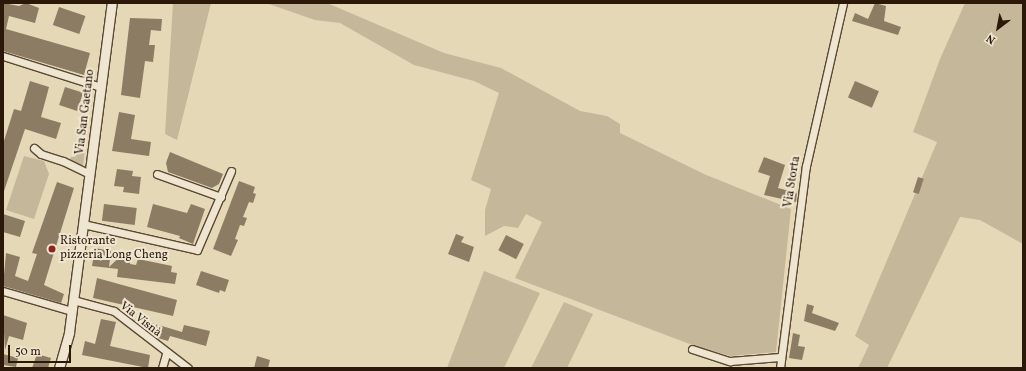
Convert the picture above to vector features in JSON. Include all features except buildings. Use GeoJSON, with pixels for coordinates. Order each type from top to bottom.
{"type":"FeatureCollection","features":[{"type":"Feature","properties":{"kind":"street","name":"Via San Gaetano"},"geometry":{"type":"LineString","coordinates":[[59,368],[72,311],[112,3]]}},
{"type":"Feature","properties":{"kind":"street","name":"Via Storta"},"geometry":{"type":"LineString","coordinates":[[780,368],[780,357],[806,166],[843,3]]}},
{"type":"Feature","properties":{"kind":"street"},"geometry":{"type":"LineString","coordinates":[[3,56],[101,87]]}},
{"type":"Feature","properties":{"kind":"street"},"geometry":{"type":"LineString","coordinates":[[34,148],[40,154],[63,161],[90,174]]}},
{"type":"Feature","properties":{"kind":"street"},"geometry":{"type":"LineString","coordinates":[[83,224],[197,250],[231,171]]}},
{"type":"Feature","properties":{"kind":"street"},"geometry":{"type":"LineString","coordinates":[[157,174],[221,197]]}},
{"type":"Feature","properties":{"kind":"street"},"geometry":{"type":"LineString","coordinates":[[3,291],[72,311]]}},
{"type":"Feature","properties":{"kind":"street","name":"Via Visnà"},"geometry":{"type":"LineString","coordinates":[[73,300],[114,311],[166,354],[188,368]]}},
{"type":"Feature","properties":{"kind":"street"},"geometry":{"type":"LineString","coordinates":[[692,349],[730,361],[780,357]]}},
{"type":"Feature","properties":{"kind":"street"},"geometry":{"type":"LineString","coordinates":[[162,368],[166,354]]}},
{"type":"Feature","properties":{"kind":"shaded area"},"geometry":{"type":"Polygon","coordinates":[[[173,3],[211,3],[177,140],[165,134],[173,3]]]}},
{"type":"Feature","properties":{"kind":"shaded area"},"geometry":{"type":"Polygon","coordinates":[[[266,3],[327,3],[444,53],[501,68],[580,111],[607,116],[620,124],[620,133],[704,174],[791,209],[776,352],[731,356],[695,346],[515,278],[542,222],[526,214],[518,228],[504,226],[485,236],[485,210],[491,189],[471,180],[499,93],[474,81],[414,65],[340,23],[315,20],[266,3]]]}},
{"type":"Feature","properties":{"kind":"shaded area"},"geometry":{"type":"Polygon","coordinates":[[[965,3],[1023,3],[1023,244],[980,220],[960,217],[887,368],[858,368],[869,345],[855,336],[937,142],[913,132],[940,59],[965,3]]]}},
{"type":"Feature","properties":{"kind":"shaded area"},"geometry":{"type":"Polygon","coordinates":[[[80,140],[86,142],[83,166],[69,162],[71,157],[75,157],[80,140]]]}},
{"type":"Feature","properties":{"kind":"shaded area"},"geometry":{"type":"Polygon","coordinates":[[[24,156],[44,161],[49,174],[34,219],[6,210],[24,156]]]}},
{"type":"Feature","properties":{"kind":"shaded area"},"geometry":{"type":"Polygon","coordinates":[[[484,271],[540,293],[504,368],[447,368],[484,271]]]}},
{"type":"Feature","properties":{"kind":"shaded area"},"geometry":{"type":"Polygon","coordinates":[[[564,302],[593,314],[567,368],[531,368],[564,302]]]}},
{"type":"Feature","properties":{"kind":"place","name":"Ristorante pizzeria Long Cheng"},"geometry":{"type":"Point","coordinates":[52,249]}}]}
